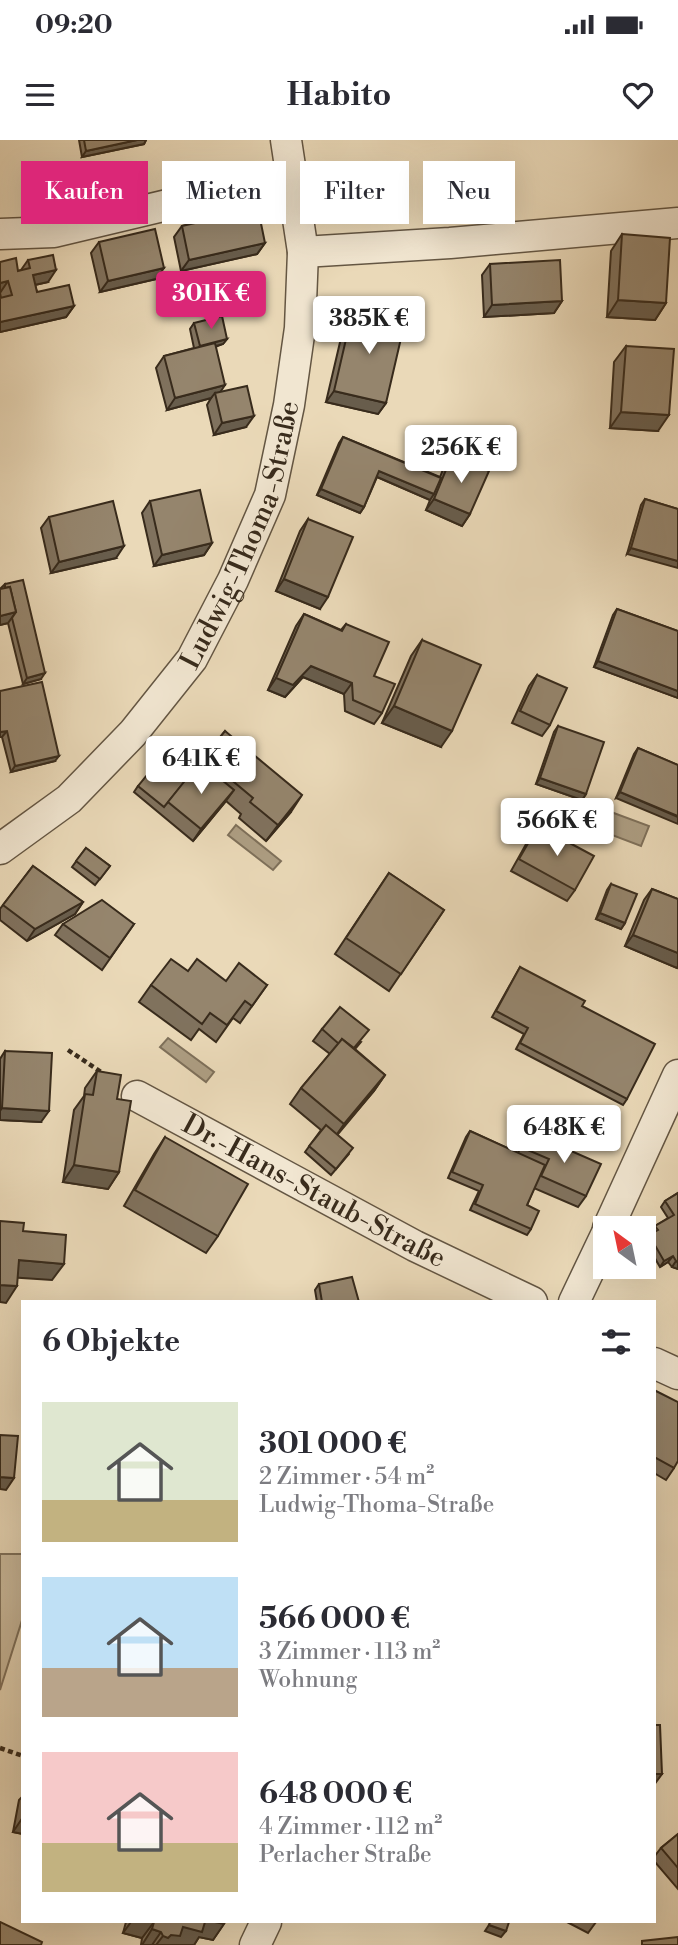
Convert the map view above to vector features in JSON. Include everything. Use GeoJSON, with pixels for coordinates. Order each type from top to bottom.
{"type":"FeatureCollection","features":[{"type":"Feature","properties":{"kind":"street","name":"Ludwig-Thoma-Straße"},"geometry":{"type":"LineString","coordinates":[[0,849],[69,799],[133,733],[192,659],[233,580],[270,495],[289,405],[300,328],[303,252],[286,140]]}},
{"type":"Feature","properties":{"kind":"street"},"geometry":{"type":"LineString","coordinates":[[0,234],[54,232],[293,175]]}},
{"type":"Feature","properties":{"kind":"street"},"geometry":{"type":"LineString","coordinates":[[303,252],[450,243],[678,223]]}},
{"type":"Feature","properties":{"kind":"street"},"geometry":{"type":"LineString","coordinates":[[613,1216],[678,1075]]}},
{"type":"Feature","properties":{"kind":"street","name":"Dr.-Hans-Staub-Straße"},"geometry":{"type":"LineString","coordinates":[[137,1096],[415,1246],[527,1300]]}},
{"type":"Feature","properties":{"kind":"street"},"geometry":{"type":"LineString","coordinates":[[575,1300],[593,1262]]}},
{"type":"Feature","properties":{"kind":"street"},"geometry":{"type":"LineString","coordinates":[[656,1364],[678,1374]]}},
{"type":"Feature","properties":{"kind":"street"},"geometry":{"type":"LineString","coordinates":[[255,1945],[266,1923]]}},
{"type":"Feature","properties":{"kind":"path"},"geometry":{"type":"LineString","coordinates":[[68,1050],[137,1096]]}},
{"type":"Feature","properties":{"kind":"path"},"geometry":{"type":"LineString","coordinates":[[0,1748],[21,1755]]}},
{"type":"Feature","properties":{"kind":"shaded area"},"geometry":{"type":"Polygon","coordinates":[[[611,812],[649,826],[641,846],[604,832],[611,812]]]}},
{"type":"Feature","properties":{"kind":"shaded area"},"geometry":{"type":"Polygon","coordinates":[[[236,825],[281,861],[273,870],[228,835],[236,825]]]}},
{"type":"Feature","properties":{"kind":"shaded area"},"geometry":{"type":"Polygon","coordinates":[[[168,1038],[214,1072],[206,1082],[160,1047],[168,1038]]]}},
{"type":"Feature","properties":{"kind":"shaded area"},"geometry":{"type":"Polygon","coordinates":[[[0,1554],[21,1554],[21,1623],[0,1690],[0,1554]]]}},
{"type":"Feature","properties":{"kind":"building"},"geometry":{"type":"Polygon","coordinates":[[[84,140],[137,140],[86,151],[84,140]]]}},
{"type":"Feature","properties":{"kind":"building"},"geometry":{"type":"Polygon","coordinates":[[[261,224],[265,243],[189,260],[182,226],[261,224]]]}},
{"type":"Feature","properties":{"kind":"building"},"geometry":{"type":"Polygon","coordinates":[[[155,229],[164,268],[108,281],[99,242],[155,229]]]}},
{"type":"Feature","properties":{"kind":"building"},"geometry":{"type":"Polygon","coordinates":[[[622,234],[670,238],[666,303],[618,300],[622,234]]]}},
{"type":"Feature","properties":{"kind":"building"},"geometry":{"type":"Polygon","coordinates":[[[53,255],[56,270],[33,275],[37,292],[69,285],[74,306],[0,322],[0,298],[12,295],[8,281],[0,283],[0,262],[16,258],[18,271],[30,268],[28,260],[53,255]]]}},
{"type":"Feature","properties":{"kind":"building"},"geometry":{"type":"Polygon","coordinates":[[[560,260],[562,301],[492,305],[490,264],[560,260]]]}},
{"type":"Feature","properties":{"kind":"building"},"geometry":{"type":"Polygon","coordinates":[[[353,309],[405,321],[386,403],[334,391],[353,309]]]}},
{"type":"Feature","properties":{"kind":"building"},"geometry":{"type":"Polygon","coordinates":[[[222,316],[227,339],[200,346],[194,323],[222,316]]]}},
{"type":"Feature","properties":{"kind":"building"},"geometry":{"type":"Polygon","coordinates":[[[215,343],[225,385],[175,398],[164,356],[215,343]]]}},
{"type":"Feature","properties":{"kind":"building"},"geometry":{"type":"Polygon","coordinates":[[[626,346],[674,349],[669,415],[621,412],[626,346]]]}},
{"type":"Feature","properties":{"kind":"building"},"geometry":{"type":"Polygon","coordinates":[[[247,386],[254,416],[222,423],[215,393],[247,386]]]}},
{"type":"Feature","properties":{"kind":"building"},"geometry":{"type":"Polygon","coordinates":[[[343,437],[441,478],[434,494],[379,471],[364,507],[321,489],[343,437]]]}},
{"type":"Feature","properties":{"kind":"building"},"geometry":{"type":"Polygon","coordinates":[[[452,455],[489,471],[470,514],[434,499],[452,455]]]}},
{"type":"Feature","properties":{"kind":"building"},"geometry":{"type":"Polygon","coordinates":[[[200,490],[212,543],[162,555],[150,501],[200,490]]]}},
{"type":"Feature","properties":{"kind":"building"},"geometry":{"type":"Polygon","coordinates":[[[645,499],[678,509],[678,561],[631,548],[645,499]]]}},
{"type":"Feature","properties":{"kind":"building"},"geometry":{"type":"Polygon","coordinates":[[[113,501],[124,546],[59,562],[49,517],[113,501]]]}},
{"type":"Feature","properties":{"kind":"building"},"geometry":{"type":"Polygon","coordinates":[[[308,519],[353,537],[328,597],[284,579],[308,519]]]}},
{"type":"Feature","properties":{"kind":"building"},"geometry":{"type":"Polygon","coordinates":[[[23,580],[45,673],[27,678],[12,618],[16,612],[10,587],[5,588],[5,584],[23,580]]]}},
{"type":"Feature","properties":{"kind":"building"},"geometry":{"type":"Polygon","coordinates":[[[10,587],[16,612],[0,616],[0,589],[10,587]]]}},
{"type":"Feature","properties":{"kind":"building"},"geometry":{"type":"Polygon","coordinates":[[[617,609],[678,631],[678,691],[598,661],[617,609]]]}},
{"type":"Feature","properties":{"kind":"building"},"geometry":{"type":"Polygon","coordinates":[[[304,614],[342,631],[346,624],[389,642],[374,676],[395,684],[382,713],[353,700],[352,683],[311,666],[293,685],[276,678],[304,614]]]}},
{"type":"Feature","properties":{"kind":"building"},"geometry":{"type":"Polygon","coordinates":[[[422,640],[481,665],[452,731],[394,706],[422,640]]]}},
{"type":"Feature","properties":{"kind":"building"},"geometry":{"type":"Polygon","coordinates":[[[537,675],[567,688],[550,725],[520,711],[537,675]]]}},
{"type":"Feature","properties":{"kind":"building"},"geometry":{"type":"Polygon","coordinates":[[[42,682],[59,756],[15,766],[7,731],[0,732],[0,691],[42,682]]]}},
{"type":"Feature","properties":{"kind":"building"},"geometry":{"type":"Polygon","coordinates":[[[558,726],[604,742],[586,794],[540,778],[558,726]]]}},
{"type":"Feature","properties":{"kind":"building"},"geometry":{"type":"Polygon","coordinates":[[[225,731],[302,795],[278,825],[250,802],[253,798],[204,757],[225,731]]]}},
{"type":"Feature","properties":{"kind":"building"},"geometry":{"type":"Polygon","coordinates":[[[638,748],[678,765],[678,816],[620,792],[638,748]]]}},
{"type":"Feature","properties":{"kind":"building"},"geometry":{"type":"Polygon","coordinates":[[[160,759],[186,780],[164,807],[138,786],[160,759]]]}},
{"type":"Feature","properties":{"kind":"building"},"geometry":{"type":"Polygon","coordinates":[[[200,762],[234,790],[201,829],[168,802],[200,762]]]}},
{"type":"Feature","properties":{"kind":"building"},"geometry":{"type":"Polygon","coordinates":[[[538,826],[594,856],[575,890],[519,859],[538,826]]]}},
{"type":"Feature","properties":{"kind":"building"},"geometry":{"type":"Polygon","coordinates":[[[86,848],[110,866],[100,879],[76,861],[86,848]]]}},
{"type":"Feature","properties":{"kind":"building"},"geometry":{"type":"Polygon","coordinates":[[[33,866],[83,902],[35,929],[3,905],[33,866]]]}},
{"type":"Feature","properties":{"kind":"building"},"geometry":{"type":"Polygon","coordinates":[[[389,873],[444,910],[401,974],[346,938],[389,873]]]}},
{"type":"Feature","properties":{"kind":"building"},"geometry":{"type":"Polygon","coordinates":[[[611,884],[637,894],[625,923],[600,913],[611,884]]]}},
{"type":"Feature","properties":{"kind":"building"},"geometry":{"type":"Polygon","coordinates":[[[652,889],[678,899],[678,953],[633,935],[652,889]]]}},
{"type":"Feature","properties":{"kind":"building"},"geometry":{"type":"Polygon","coordinates":[[[102,900],[134,924],[110,958],[63,924],[102,900]]]}},
{"type":"Feature","properties":{"kind":"building"},"geometry":{"type":"Polygon","coordinates":[[[171,959],[188,971],[197,959],[226,981],[239,963],[267,985],[252,1006],[245,1001],[227,1025],[210,1013],[202,1024],[151,985],[171,959]]]}},
{"type":"Feature","properties":{"kind":"building"},"geometry":{"type":"Polygon","coordinates":[[[520,967],[585,1001],[582,1006],[655,1044],[627,1099],[520,1043],[528,1028],[496,1011],[520,967]]]}},
{"type":"Feature","properties":{"kind":"building"},"geometry":{"type":"Polygon","coordinates":[[[340,1007],[369,1030],[354,1048],[342,1039],[339,1044],[322,1029],[340,1007]]]}},
{"type":"Feature","properties":{"kind":"building"},"geometry":{"type":"Polygon","coordinates":[[[342,1039],[385,1075],[344,1124],[301,1088],[342,1039]]]}},
{"type":"Feature","properties":{"kind":"building"},"geometry":{"type":"Polygon","coordinates":[[[5,1051],[52,1053],[49,1111],[2,1108],[5,1051]]]}},
{"type":"Feature","properties":{"kind":"building"},"geometry":{"type":"Polygon","coordinates":[[[97,1071],[121,1075],[117,1099],[131,1101],[119,1172],[74,1165],[85,1094],[93,1095],[97,1071]]]}},
{"type":"Feature","properties":{"kind":"building"},"geometry":{"type":"Polygon","coordinates":[[[326,1125],[353,1148],[336,1169],[309,1146],[326,1125]]]}},
{"type":"Feature","properties":{"kind":"building"},"geometry":{"type":"Polygon","coordinates":[[[470,1131],[545,1165],[527,1205],[539,1211],[531,1229],[475,1204],[483,1185],[452,1172],[470,1131]]]}},
{"type":"Feature","properties":{"kind":"building"},"geometry":{"type":"Polygon","coordinates":[[[530,1133],[601,1164],[586,1196],[541,1176],[549,1159],[523,1148],[530,1133]]]}},
{"type":"Feature","properties":{"kind":"building"},"geometry":{"type":"Polygon","coordinates":[[[165,1137],[248,1184],[218,1236],[135,1190],[165,1137]]]}},
{"type":"Feature","properties":{"kind":"building"},"geometry":{"type":"Polygon","coordinates":[[[678,1193],[678,1262],[673,1256],[664,1261],[656,1247],[656,1225],[674,1215],[665,1201],[678,1193]]]}},
{"type":"Feature","properties":{"kind":"building"},"geometry":{"type":"Polygon","coordinates":[[[0,1221],[24,1223],[23,1231],[66,1235],[64,1264],[19,1260],[17,1286],[0,1285],[0,1221]]]}},
{"type":"Feature","properties":{"kind":"building"},"geometry":{"type":"Polygon","coordinates":[[[352,1277],[358,1300],[322,1300],[319,1284],[352,1277]]]}},
{"type":"Feature","properties":{"kind":"building"},"geometry":{"type":"Polygon","coordinates":[[[656,1391],[678,1402],[678,1461],[674,1468],[656,1458],[656,1391]]]}},
{"type":"Feature","properties":{"kind":"building"},"geometry":{"type":"Polygon","coordinates":[[[0,1435],[18,1436],[14,1478],[0,1477],[0,1435]]]}},
{"type":"Feature","properties":{"kind":"building"},"geometry":{"type":"Polygon","coordinates":[[[656,1725],[660,1725],[662,1774],[656,1774],[656,1725]]]}},
{"type":"Feature","properties":{"kind":"building"},"geometry":{"type":"Polygon","coordinates":[[[678,1834],[678,1868],[661,1848],[678,1834]]]}},
{"type":"Feature","properties":{"kind":"building"},"geometry":{"type":"Polygon","coordinates":[[[0,1922],[42,1942],[41,1945],[0,1945],[0,1922]]]}},
{"type":"Feature","properties":{"kind":"building"},"geometry":{"type":"Polygon","coordinates":[[[154,1923],[205,1923],[202,1932],[183,1927],[180,1936],[171,1935],[168,1938],[152,1929],[154,1923]]]}},
{"type":"Feature","properties":{"kind":"building"},"geometry":{"type":"Polygon","coordinates":[[[490,1923],[509,1923],[506,1931],[490,1923]]]}},
{"type":"Feature","properties":{"kind":"building"},"geometry":{"type":"Polygon","coordinates":[[[678,1937],[678,1945],[642,1945],[642,1941],[678,1937]]]}}]}
